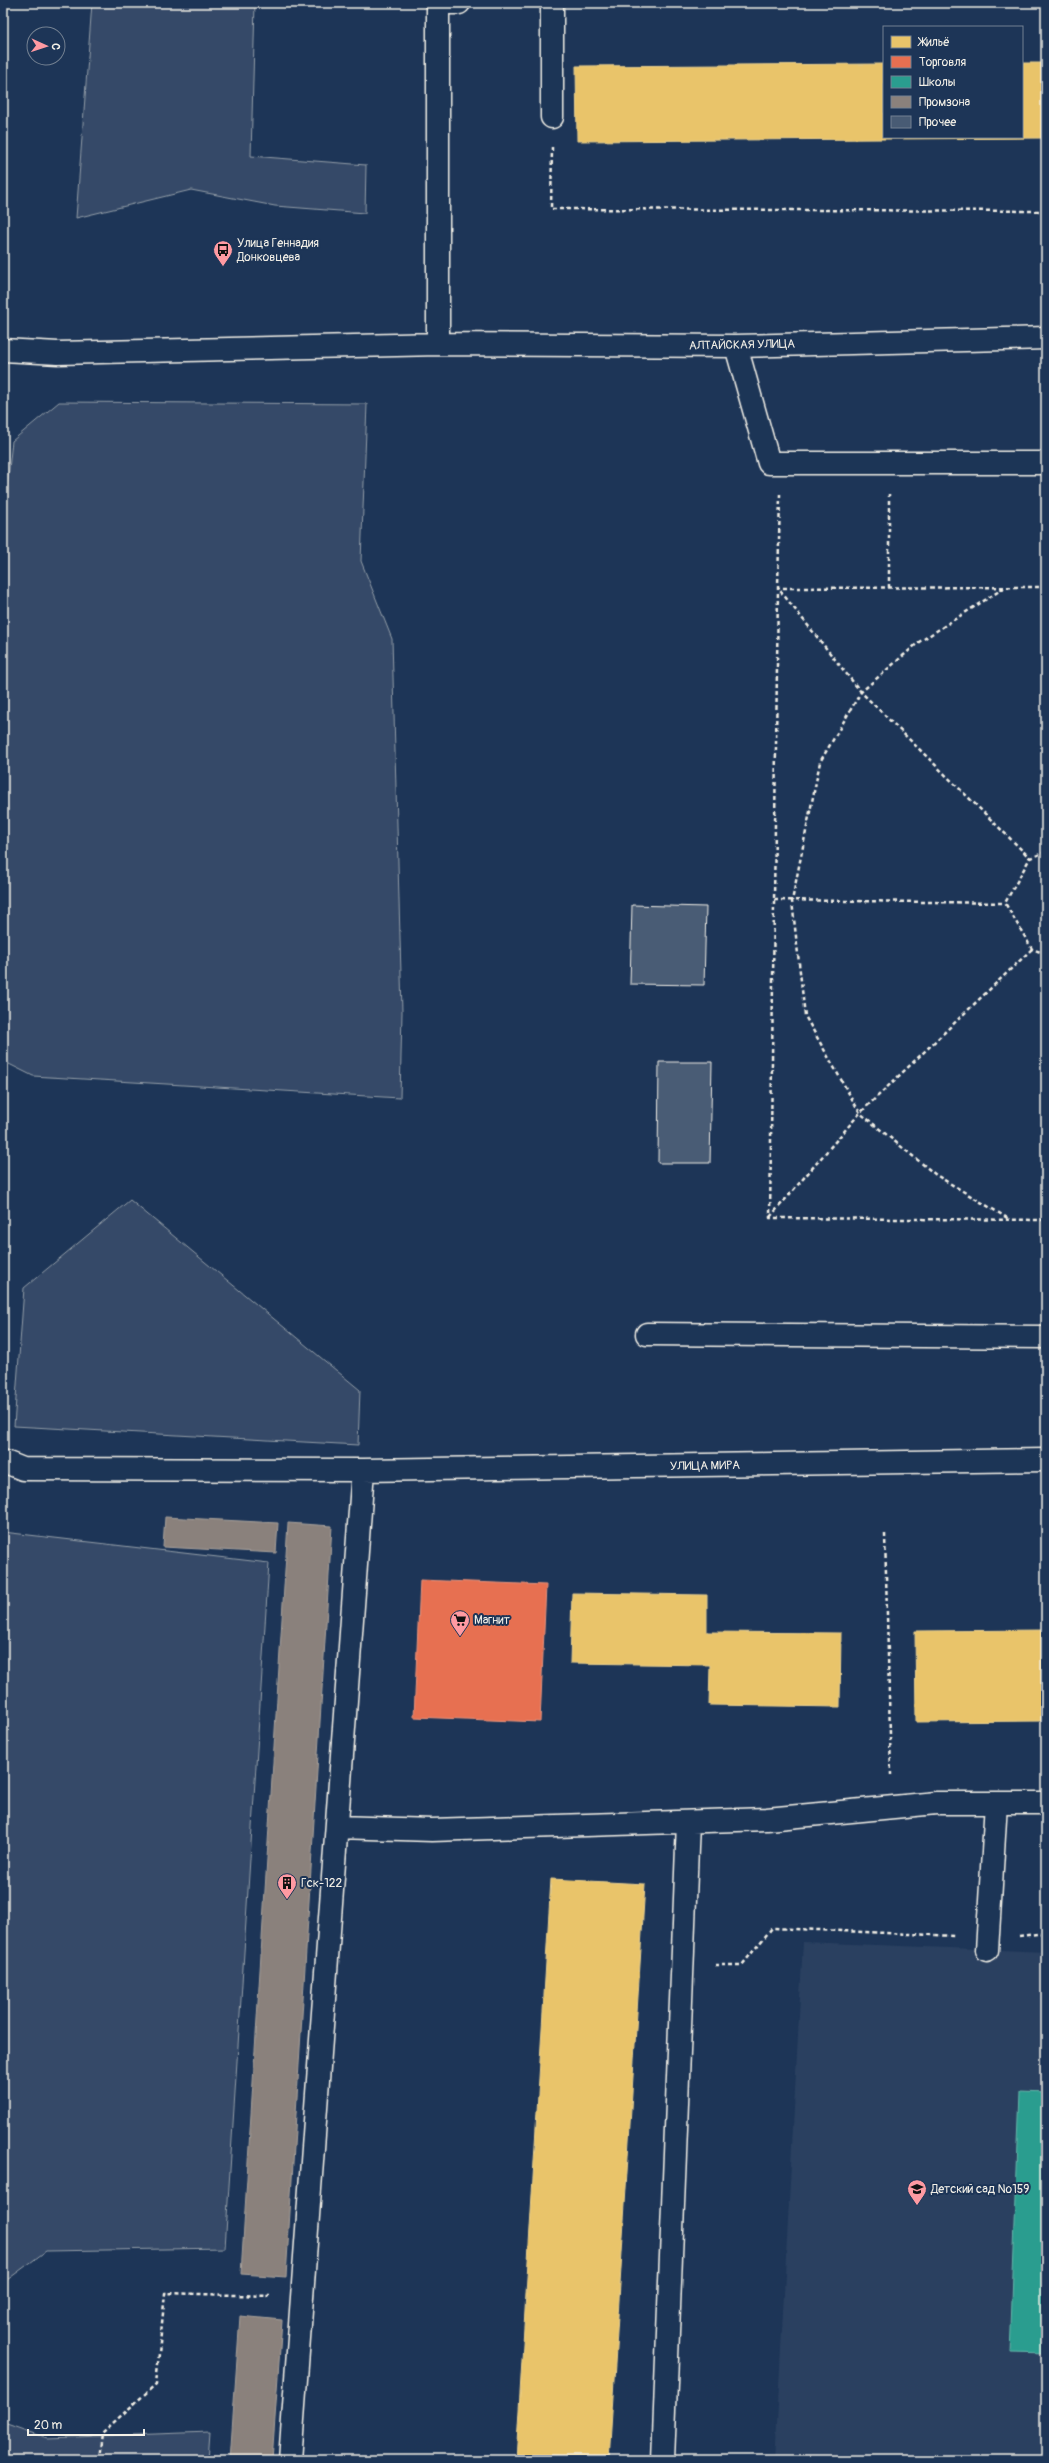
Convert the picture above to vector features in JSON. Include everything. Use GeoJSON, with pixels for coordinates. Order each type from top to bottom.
{"type":"FeatureCollection","features":[{"type":"Feature","properties":{"kind":"street"},"geometry":{"type":"LineString","coordinates":[[438,344],[438,3],[459,3]]}},
{"type":"Feature","properties":{"kind":"street"},"geometry":{"type":"LineString","coordinates":[[552,3],[552,117]]}},
{"type":"Feature","properties":{"kind":"street","name":"АЛТАЙСКАЯ УЛИЦА"},"geometry":{"type":"LineString","coordinates":[[3,350],[58,353],[438,344],[736,346],[1046,338]]}},
{"type":"Feature","properties":{"kind":"street"},"geometry":{"type":"LineString","coordinates":[[736,346],[769,464],[889,462],[1046,463]]}},
{"type":"Feature","properties":{"kind":"street"},"geometry":{"type":"LineString","coordinates":[[647,1334],[1046,1337]]}},
{"type":"Feature","properties":{"kind":"street","name":"УЛИЦА МИРА"},"geometry":{"type":"LineString","coordinates":[[3,1461],[23,1469],[363,1470],[1046,1460]]}},
{"type":"Feature","properties":{"kind":"street"},"geometry":{"type":"LineString","coordinates":[[290,2460],[338,1826],[363,1470]]}},
{"type":"Feature","properties":{"kind":"street"},"geometry":{"type":"LineString","coordinates":[[338,1826],[432,1830],[688,1822],[767,1819],[936,1803],[1046,1803]]}},
{"type":"Feature","properties":{"kind":"street"},"geometry":{"type":"LineString","coordinates":[[987,1944],[996,1803]]}},
{"type":"Feature","properties":{"kind":"street"},"geometry":{"type":"LineString","coordinates":[[663,2460],[688,1822]]}},
{"type":"Feature","properties":{"kind":"path"},"geometry":{"type":"LineString","coordinates":[[552,117],[551,209],[1046,211]]}},
{"type":"Feature","properties":{"kind":"path"},"geometry":{"type":"LineString","coordinates":[[888,588],[889,462]]}},
{"type":"Feature","properties":{"kind":"path"},"geometry":{"type":"LineString","coordinates":[[770,1218],[781,463]]}},
{"type":"Feature","properties":{"kind":"path"},"geometry":{"type":"LineString","coordinates":[[1004,587],[919,642],[860,692],[820,762],[792,901],[806,1016],[860,1113],[936,1175],[1010,1220]]}},
{"type":"Feature","properties":{"kind":"path"},"geometry":{"type":"LineString","coordinates":[[778,588],[1046,587]]}},
{"type":"Feature","properties":{"kind":"path"},"geometry":{"type":"LineString","coordinates":[[778,588],[860,692],[1030,858]]}},
{"type":"Feature","properties":{"kind":"path"},"geometry":{"type":"LineString","coordinates":[[1005,902],[1030,858],[1046,852]]}},
{"type":"Feature","properties":{"kind":"path"},"geometry":{"type":"LineString","coordinates":[[774,900],[1005,902]]}},
{"type":"Feature","properties":{"kind":"path"},"geometry":{"type":"LineString","coordinates":[[1005,902],[1032,949],[1046,954]]}},
{"type":"Feature","properties":{"kind":"path"},"geometry":{"type":"LineString","coordinates":[[770,1218],[860,1113],[1032,949]]}},
{"type":"Feature","properties":{"kind":"path"},"geometry":{"type":"LineString","coordinates":[[770,1218],[1046,1220]]}},
{"type":"Feature","properties":{"kind":"path"},"geometry":{"type":"LineString","coordinates":[[885,1534],[892,1807]]}},
{"type":"Feature","properties":{"kind":"path"},"geometry":{"type":"LineString","coordinates":[[682,1964],[742,1965],[772,1928],[987,1944],[1046,1933]]}},
{"type":"Feature","properties":{"kind":"path"},"geometry":{"type":"LineString","coordinates":[[99,2460],[102,2433],[156,2384],[165,2293],[303,2297]]}},
{"type":"Feature","properties":{"kind":"shaded area"},"geometry":{"type":"Polygon","coordinates":[[[92,3],[255,3],[251,156],[366,165],[365,213],[275,206],[191,190],[76,218],[92,3]]]}},
{"type":"Feature","properties":{"kind":"shaded area"},"geometry":{"type":"Polygon","coordinates":[[[59,402],[367,404],[361,561],[392,639],[402,1012],[400,1098],[33,1076],[3,1061],[3,526],[12,441],[59,402]]]}},
{"type":"Feature","properties":{"kind":"shaded area"},"geometry":{"type":"Polygon","coordinates":[[[130,1200],[360,1390],[358,1445],[14,1426],[24,1288],[130,1200]]]}},
{"type":"Feature","properties":{"kind":"shaded area"},"geometry":{"type":"Polygon","coordinates":[[[3,1532],[269,1563],[225,2248],[46,2251],[3,2283],[3,1532]]]}},
{"type":"Feature","properties":{"kind":"shaded area","name":"Детский сад №159"},"geometry":{"type":"Polygon","coordinates":[[[803,1942],[1046,1952],[1046,2460],[775,2460],[803,1942]]]}},
{"type":"Feature","properties":{"kind":"shaded area"},"geometry":{"type":"Polygon","coordinates":[[[3,2417],[5,2423],[47,2438],[210,2432],[208,2460],[3,2460],[3,2417]]]}},
{"type":"Feature","properties":{"kind":"building: Жильё"},"geometry":{"type":"Polygon","coordinates":[[[1023,63],[1046,63],[1046,138],[577,141],[576,66],[883,64],[883,138],[1023,138],[1023,63]]]}},
{"type":"Feature","properties":{"kind":"building: Жильё"},"geometry":{"type":"Polygon","coordinates":[[[572,1593],[707,1595],[707,1632],[841,1633],[840,1707],[709,1705],[710,1665],[570,1663],[572,1593]]]}},
{"type":"Feature","properties":{"kind":"building: Жильё"},"geometry":{"type":"Polygon","coordinates":[[[1046,1630],[1046,1721],[916,1722],[915,1631],[1046,1630]]]}},
{"type":"Feature","properties":{"kind":"building: Жильё"},"geometry":{"type":"Polygon","coordinates":[[[551,1879],[645,1884],[609,2460],[516,2460],[551,1879]]]}},
{"type":"Feature","properties":{"kind":"building: Торговля"},"geometry":{"type":"Polygon","coordinates":[[[420,1580],[546,1585],[540,1722],[414,1717],[420,1580]]]}},
{"type":"Feature","properties":{"kind":"building: Школы"},"geometry":{"type":"Polygon","coordinates":[[[1020,2092],[1046,2093],[1046,2353],[1010,2352],[1020,2092]]]}},
{"type":"Feature","properties":{"kind":"building: Промзона"},"geometry":{"type":"Polygon","coordinates":[[[165,1517],[278,1523],[276,1553],[163,1547],[165,1517]]]}},
{"type":"Feature","properties":{"kind":"building: Промзона","name":"Гск-122"},"geometry":{"type":"Polygon","coordinates":[[[288,1523],[332,1526],[286,2277],[241,2274],[288,1523]]]}},
{"type":"Feature","properties":{"kind":"building: Промзона"},"geometry":{"type":"Polygon","coordinates":[[[240,2316],[282,2320],[272,2460],[230,2460],[240,2316]]]}},
{"type":"Feature","properties":{"kind":"building: Прочее"},"geometry":{"type":"Polygon","coordinates":[[[632,905],[706,907],[704,985],[630,984],[632,905]]]}},
{"type":"Feature","properties":{"kind":"building: Прочее"},"geometry":{"type":"Polygon","coordinates":[[[659,1062],[712,1062],[710,1163],[658,1163],[659,1062]]]}},
{"type":"Feature","properties":{"kind":"place","name":"Улица Геннадия Донковцева"},"geometry":{"type":"Point","coordinates":[223,267]}},
{"type":"Feature","properties":{"kind":"place","name":"Магнит"},"geometry":{"type":"Point","coordinates":[460,1637]}},
{"type":"Feature","properties":{"kind":"place","name":"Гск-122"},"geometry":{"type":"Point","coordinates":[287,1900]}},
{"type":"Feature","properties":{"kind":"place","name":"Детский сад №159"},"geometry":{"type":"Point","coordinates":[917,2206]}}]}
